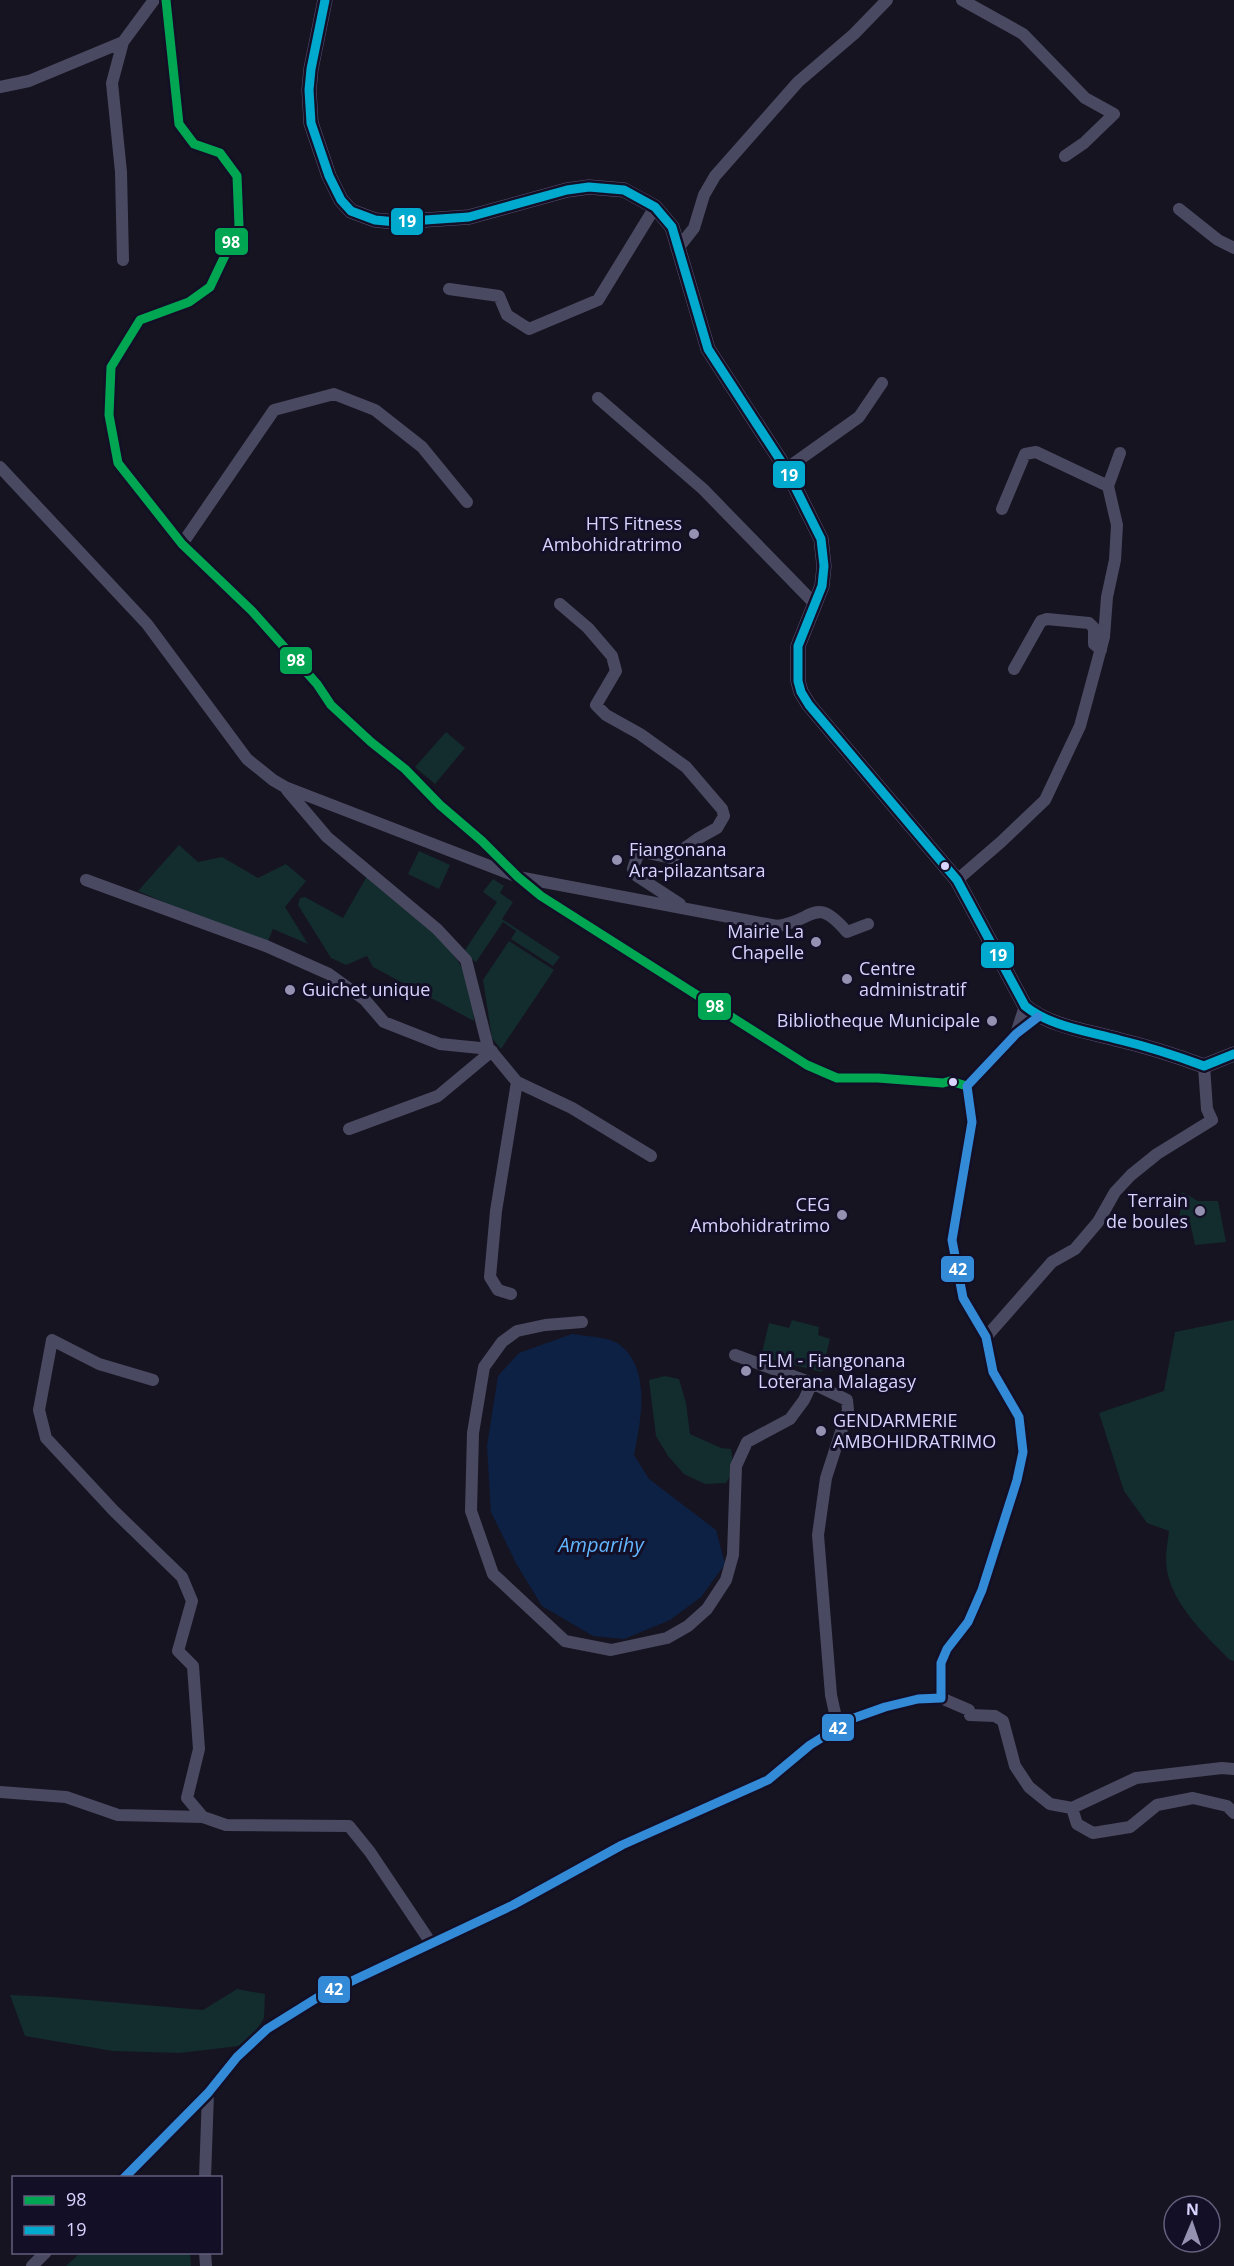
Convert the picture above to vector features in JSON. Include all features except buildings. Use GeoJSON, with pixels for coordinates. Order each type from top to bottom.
{"type":"FeatureCollection","features":[{"type":"Feature","properties":{"kind":"main road"},"geometry":{"type":"LineString","coordinates":[[325,0],[311,69],[309,90],[311,123],[329,176],[341,200],[351,211],[375,220],[396,222],[470,217],[567,190],[589,187],[624,190],[656,207],[672,227],[680,247],[708,349],[786,469],[820,539],[824,566],[822,586],[798,646],[797,666],[801,692],[809,705],[957,880],[1024,1006],[1038,1017],[1055,1023],[1152,1048],[1204,1066],[1234,1054]]}},
{"type":"Feature","properties":{"kind":"street"},"geometry":{"type":"LineString","coordinates":[[123,260],[121,172],[112,83],[123,42],[154,0]]}},
{"type":"Feature","properties":{"kind":"street"},"geometry":{"type":"LineString","coordinates":[[166,0],[178,124],[194,144],[220,153],[237,176],[239,226],[210,287],[189,302],[140,320],[111,367],[109,415],[118,462],[182,544],[252,611],[317,684],[331,705],[371,742],[405,769],[440,805],[541,896],[807,1065],[837,1078],[878,1078],[943,1083],[950,1081],[967,1086]]}},
{"type":"Feature","properties":{"kind":"street"},"geometry":{"type":"LineString","coordinates":[[680,247],[694,228],[704,195],[715,176],[798,82],[854,34],[887,0]]}},
{"type":"Feature","properties":{"kind":"street"},"geometry":{"type":"LineString","coordinates":[[962,0],[1023,34],[1085,98],[1114,114],[1065,156]]}},
{"type":"Feature","properties":{"kind":"street"},"geometry":{"type":"LineString","coordinates":[[0,87],[29,81],[123,42]]}},
{"type":"Feature","properties":{"kind":"street"},"geometry":{"type":"LineString","coordinates":[[449,289],[499,296],[507,315],[530,329],[598,300],[656,207]]}},
{"type":"Feature","properties":{"kind":"street"},"geometry":{"type":"LineString","coordinates":[[1179,209],[1218,240],[1234,248]]}},
{"type":"Feature","properties":{"kind":"street"},"geometry":{"type":"LineString","coordinates":[[786,469],[859,417],[882,383]]}},
{"type":"Feature","properties":{"kind":"street"},"geometry":{"type":"LineString","coordinates":[[182,544],[274,410],[334,394],[375,410],[423,447],[467,502]]}},
{"type":"Feature","properties":{"kind":"street"},"geometry":{"type":"LineString","coordinates":[[598,398],[703,489],[815,604]]}},
{"type":"Feature","properties":{"kind":"street"},"geometry":{"type":"LineString","coordinates":[[1002,509],[1025,454],[1036,452],[1108,486]]}},
{"type":"Feature","properties":{"kind":"street"},"geometry":{"type":"LineString","coordinates":[[957,880],[1002,842],[1045,800],[1080,726],[1104,637],[1107,597],[1115,560],[1117,525],[1108,486],[1120,453]]}},
{"type":"Feature","properties":{"kind":"street"},"geometry":{"type":"LineString","coordinates":[[0,467],[147,624],[247,759],[285,787],[327,837],[437,928],[466,960],[490,1049],[517,1082],[572,1108],[651,1156]]}},
{"type":"Feature","properties":{"kind":"street"},"geometry":{"type":"LineString","coordinates":[[560,604],[588,628],[612,656],[616,670],[596,705],[606,715],[640,734],[686,767],[722,809],[724,816],[717,828],[671,858],[643,852],[638,854],[635,861],[633,869],[637,876],[684,907]]}},
{"type":"Feature","properties":{"kind":"street"},"geometry":{"type":"LineString","coordinates":[[1014,669],[1041,621],[1047,619],[1089,622],[1094,628],[1094,644],[1101,650]]}},
{"type":"Feature","properties":{"kind":"street"},"geometry":{"type":"LineString","coordinates":[[285,787],[518,877],[777,926],[792,924],[812,912],[823,911],[833,916],[847,932],[868,924]]}},
{"type":"Feature","properties":{"kind":"street"},"geometry":{"type":"LineString","coordinates":[[86,880],[266,946],[329,974],[365,1000],[384,1022],[440,1044],[490,1049]]}},
{"type":"Feature","properties":{"kind":"street"},"geometry":{"type":"LineString","coordinates":[[1016,1034],[1024,1006]]}},
{"type":"Feature","properties":{"kind":"street"},"geometry":{"type":"LineString","coordinates":[[967,1086],[1016,1034],[1038,1017]]}},
{"type":"Feature","properties":{"kind":"street"},"geometry":{"type":"LineString","coordinates":[[349,1129],[438,1096],[490,1049]]}},
{"type":"Feature","properties":{"kind":"street"},"geometry":{"type":"LineString","coordinates":[[986,1337],[1052,1262],[1075,1249],[1098,1222],[1115,1192],[1131,1175],[1157,1154],[1212,1120],[1207,1109],[1204,1066]]}},
{"type":"Feature","properties":{"kind":"street"},"geometry":{"type":"LineString","coordinates":[[511,1294],[498,1290],[490,1277],[496,1211],[517,1082]]}},
{"type":"Feature","properties":{"kind":"street"},"geometry":{"type":"LineString","coordinates":[[941,1698],[941,1663],[947,1649],[968,1622],[982,1590],[1017,1480],[1023,1452],[1019,1417],[993,1372],[986,1337],[963,1298],[952,1240],[972,1122],[967,1086]]}},
{"type":"Feature","properties":{"kind":"street"},"geometry":{"type":"LineString","coordinates":[[582,1322],[545,1325],[517,1331],[502,1342],[484,1367],[473,1433],[471,1511],[493,1574],[565,1641],[611,1650],[623,1648],[667,1638],[687,1626],[707,1609],[726,1580],[733,1555],[736,1466],[747,1442],[790,1419],[804,1400],[812,1383]]}},
{"type":"Feature","properties":{"kind":"street"},"geometry":{"type":"LineString","coordinates":[[153,1380],[99,1364],[52,1340],[39,1410],[46,1438],[182,1577],[192,1602],[178,1651],[193,1666],[198,1749],[187,1798],[203,1817]]}},
{"type":"Feature","properties":{"kind":"street"},"geometry":{"type":"LineString","coordinates":[[735,1355],[812,1383],[847,1400],[848,1410],[826,1478],[818,1535],[831,1695],[838,1726]]}},
{"type":"Feature","properties":{"kind":"street"},"geometry":{"type":"LineString","coordinates":[[126,2176],[208,2093],[237,2057],[267,2030],[320,1996],[513,1905],[622,1845],[768,1780],[810,1745],[854,1718],[885,1707],[941,1698],[969,1710],[970,1715],[995,1716],[1003,1721],[1015,1766],[1029,1787],[1050,1804],[1072,1808],[1136,1778],[1222,1768],[1234,1769]]}},
{"type":"Feature","properties":{"kind":"street"},"geometry":{"type":"LineString","coordinates":[[0,1792],[66,1797],[118,1815],[203,1817],[226,1825],[349,1826],[370,1852],[431,1943]]}},
{"type":"Feature","properties":{"kind":"street"},"geometry":{"type":"LineString","coordinates":[[1072,1808],[1077,1824],[1093,1833],[1130,1827],[1157,1805],[1193,1798],[1227,1806],[1234,1814]]}},
{"type":"Feature","properties":{"kind":"street"},"geometry":{"type":"LineString","coordinates":[[205,2176],[208,2093]]}},
{"type":"Feature","properties":{"kind":"street"},"geometry":{"type":"LineString","coordinates":[[32,2266],[45,2254]]}},
{"type":"Feature","properties":{"kind":"green space"},"geometry":{"type":"Polygon","coordinates":[[[446,732],[465,748],[435,784],[415,767],[446,732]]]}},
{"type":"Feature","properties":{"kind":"green space"},"geometry":{"type":"Polygon","coordinates":[[[179,845],[198,862],[222,857],[258,878],[286,864],[306,881],[285,907],[308,944],[273,929],[266,946],[138,891],[179,845]]]}},
{"type":"Feature","properties":{"kind":"green space"},"geometry":{"type":"Polygon","coordinates":[[[419,851],[450,865],[439,889],[408,874],[419,851]]]}},
{"type":"Feature","properties":{"kind":"green space"},"geometry":{"type":"Polygon","coordinates":[[[367,876],[428,926],[454,955],[471,989],[474,1021],[373,967],[367,956],[346,965],[331,958],[298,905],[300,898],[305,897],[343,918],[367,876]]]}},
{"type":"Feature","properties":{"kind":"green space"},"geometry":{"type":"Polygon","coordinates":[[[493,879],[504,886],[500,893],[513,902],[502,919],[560,957],[553,966],[511,939],[516,931],[503,922],[476,962],[463,953],[497,902],[483,892],[493,879]]]}},
{"type":"Feature","properties":{"kind":"green space"},"geometry":{"type":"Polygon","coordinates":[[[509,941],[554,970],[501,1049],[492,1038],[483,980],[509,941]]]}},
{"type":"Feature","properties":{"kind":"green space","name":"Terrain de boules"},"geometry":{"type":"Polygon","coordinates":[[[1182,1192],[1198,1201],[1218,1201],[1226,1242],[1195,1245],[1190,1222],[1179,1222],[1182,1192]]]}},
{"type":"Feature","properties":{"kind":"green space"},"geometry":{"type":"Polygon","coordinates":[[[792,1320],[819,1327],[818,1335],[830,1339],[822,1372],[761,1357],[769,1323],[789,1328],[792,1320]]]}},
{"type":"Feature","properties":{"kind":"green space"},"geometry":{"type":"Polygon","coordinates":[[[1234,1320],[1234,1661],[1230,1660],[1209,1639],[1179,1602],[1168,1574],[1166,1556],[1169,1531],[1147,1523],[1124,1491],[1099,1413],[1164,1391],[1175,1332],[1234,1320]]]}},
{"type":"Feature","properties":{"kind":"green space"},"geometry":{"type":"Polygon","coordinates":[[[665,1376],[679,1379],[686,1403],[690,1434],[721,1448],[731,1449],[732,1467],[726,1483],[705,1484],[684,1474],[668,1456],[656,1436],[649,1380],[665,1376]]]}},
{"type":"Feature","properties":{"kind":"green space"},"geometry":{"type":"Polygon","coordinates":[[[237,1989],[265,1994],[264,2018],[247,2045],[180,2053],[113,2051],[25,2036],[10,1995],[203,2010],[237,1989]]]}},
{"type":"Feature","properties":{"kind":"green space"},"geometry":{"type":"Polygon","coordinates":[[[79,2254],[190,2254],[191,2266],[66,2266],[79,2254]]]}},
{"type":"Feature","properties":{"kind":"water","name":"Amparihy"},"geometry":{"type":"Polygon","coordinates":[[[572,1334],[613,1341],[628,1353],[640,1379],[641,1394],[641,1410],[634,1455],[649,1479],[716,1530],[725,1564],[701,1597],[670,1620],[624,1639],[593,1636],[542,1606],[517,1565],[491,1512],[487,1446],[498,1376],[519,1353],[572,1334]]]}},
{"type":"Feature","properties":{"kind":"transit line","name":"98"},"geometry":{"type":"LineString","coordinates":[[166,0],[179,124],[194,144],[220,153],[237,176],[239,226],[210,287],[189,302],[140,320],[111,367],[109,415],[118,463],[182,544],[252,611],[317,684],[331,705],[371,742],[405,769],[440,805],[541,896],[807,1065],[837,1078],[878,1078],[943,1083],[950,1081],[967,1086]]}},
{"type":"Feature","properties":{"kind":"transit line","name":"19"},"geometry":{"type":"LineString","coordinates":[[325,0],[311,69],[309,90],[311,123],[329,176],[341,200],[351,211],[375,220],[396,222],[469,217],[567,190],[589,187],[624,190],[655,207],[672,227],[708,349],[786,469],[821,539],[824,566],[822,586],[798,646],[798,681],[801,692],[809,705],[957,880],[1025,1006],[1058,1024],[1152,1049],[1204,1066],[1234,1054]]}},
{"type":"Feature","properties":{"kind":"transit line","name":"42"},"geometry":{"type":"LineString","coordinates":[[126,2176],[208,2093],[237,2057],[267,2029],[320,1996],[513,1905],[622,1845],[768,1780],[810,1745],[854,1718],[918,1699],[941,1698],[941,1663],[947,1649],[968,1622],[982,1590],[1017,1480],[1023,1452],[1019,1417],[993,1372],[986,1337],[963,1298],[952,1240],[972,1122],[967,1086],[1016,1034],[1038,1017]]}},
{"type":"Feature","properties":{"kind":"place","name":"HTS Fitness Ambohidratrimo"},"geometry":{"type":"Point","coordinates":[694,534]}},
{"type":"Feature","properties":{"kind":"place","name":"Fiangonana Ara-pilazantsara"},"geometry":{"type":"Point","coordinates":[617,860]}},
{"type":"Feature","properties":{"kind":"place","name":"Mairie La Chapelle"},"geometry":{"type":"Point","coordinates":[816,942]}},
{"type":"Feature","properties":{"kind":"place","name":"Centre administratif"},"geometry":{"type":"Point","coordinates":[847,979]}},
{"type":"Feature","properties":{"kind":"place","name":"Guichet unique"},"geometry":{"type":"Point","coordinates":[290,990]}},
{"type":"Feature","properties":{"kind":"place","name":"Bibliotheque Municipale"},"geometry":{"type":"Point","coordinates":[992,1021]}},
{"type":"Feature","properties":{"kind":"place","name":"Terrain de boules"},"geometry":{"type":"Point","coordinates":[1200,1211]}},
{"type":"Feature","properties":{"kind":"place","name":"CEG Ambohidratrimo"},"geometry":{"type":"Point","coordinates":[842,1215]}},
{"type":"Feature","properties":{"kind":"place","name":"FLM - Fiangonana Loterana Malagasy"},"geometry":{"type":"Point","coordinates":[746,1371]}},
{"type":"Feature","properties":{"kind":"place","name":"GENDARMERIE AMBOHIDRATRIMO"},"geometry":{"type":"Point","coordinates":[821,1431]}}]}
